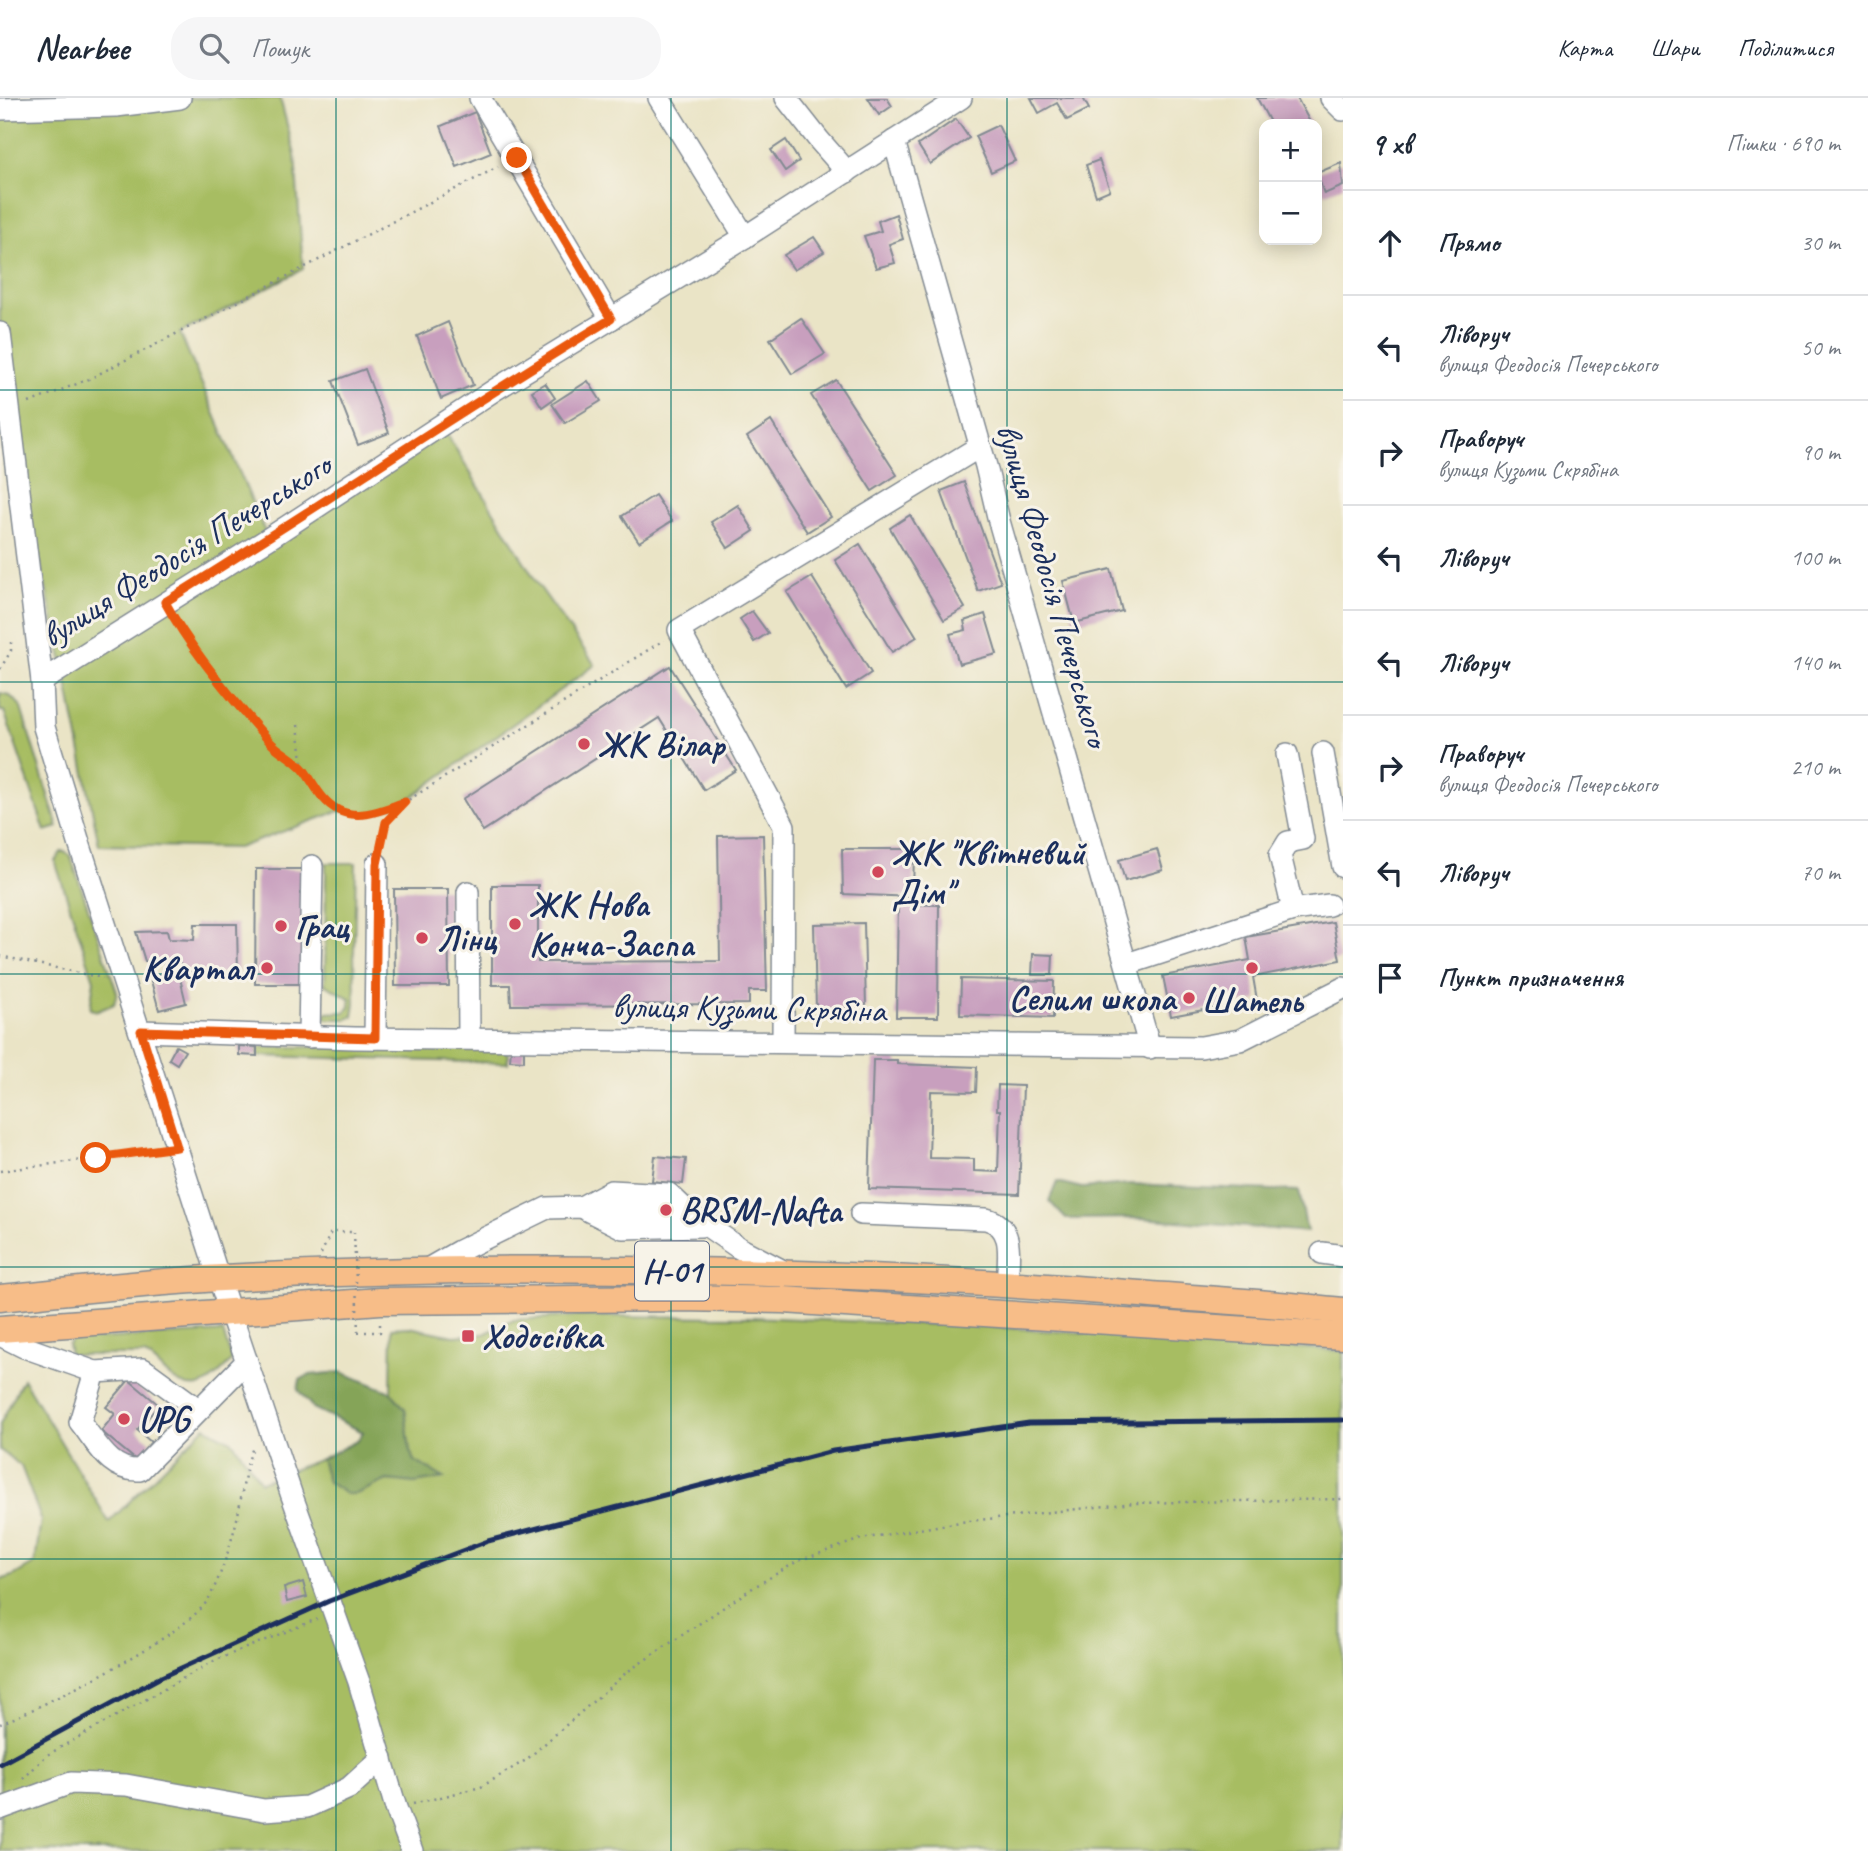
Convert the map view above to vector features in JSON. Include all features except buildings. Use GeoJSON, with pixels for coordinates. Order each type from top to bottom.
{"type":"FeatureCollection","features":[{"type":"Feature","properties":{"kind":"main road","name":"Н-01"},"geometry":{"type":"LineString","coordinates":[[0,1297],[219,1279],[356,1273],[789,1273],[1007,1284],[1343,1311]]}},
{"type":"Feature","properties":{"kind":"main road","name":"Н-01"},"geometry":{"type":"LineString","coordinates":[[0,1329],[357,1303],[681,1298],[783,1300],[1343,1336]]}},
{"type":"Feature","properties":{"kind":"street"},"geometry":{"type":"LineString","coordinates":[[0,109],[116,106],[180,98]]}},
{"type":"Feature","properties":{"kind":"street"},"geometry":{"type":"LineString","coordinates":[[480,98],[611,319]]}},
{"type":"Feature","properties":{"kind":"street"},"geometry":{"type":"LineString","coordinates":[[659,98],[745,237]]}},
{"type":"Feature","properties":{"kind":"street"},"geometry":{"type":"LineString","coordinates":[[786,98],[847,172]]}},
{"type":"Feature","properties":{"kind":"street","name":"вулиця Феодосія Печерського"},"geometry":{"type":"LineString","coordinates":[[412,1851],[396,1808],[359,1682],[219,1279],[123,978],[44,727],[42,681],[268,539],[496,389],[745,237],[961,98]]}},
{"type":"Feature","properties":{"kind":"street"},"geometry":{"type":"LineString","coordinates":[[1331,98],[1343,110]]}},
{"type":"Feature","properties":{"kind":"street","name":"вулиця Феодосія Печерського"},"geometry":{"type":"LineString","coordinates":[[894,141],[1150,1048]]}},
{"type":"Feature","properties":{"kind":"street"},"geometry":{"type":"LineString","coordinates":[[0,333],[5,405],[42,681]]}},
{"type":"Feature","properties":{"kind":"street"},"geometry":{"type":"LineString","coordinates":[[783,1041],[784,826],[679,631],[979,447]]}},
{"type":"Feature","properties":{"kind":"street"},"geometry":{"type":"LineString","coordinates":[[1323,753],[1343,867]]}},
{"type":"Feature","properties":{"kind":"street"},"geometry":{"type":"LineString","coordinates":[[1287,754],[1303,839],[1288,842],[1280,855],[1293,910]]}},
{"type":"Feature","properties":{"kind":"street"},"geometry":{"type":"LineString","coordinates":[[375,1038],[377,864]]}},
{"type":"Feature","properties":{"kind":"street"},"geometry":{"type":"LineString","coordinates":[[309,1037],[312,866]]}},
{"type":"Feature","properties":{"kind":"street"},"geometry":{"type":"LineString","coordinates":[[468,892],[468,1038]]}},
{"type":"Feature","properties":{"kind":"street"},"geometry":{"type":"LineString","coordinates":[[1127,964],[1293,910],[1329,905]]}},
{"type":"Feature","properties":{"kind":"street","name":"вулиця Кузьми Скрябіна"},"geometry":{"type":"LineString","coordinates":[[141,1031],[309,1037],[783,1041],[1150,1048],[1201,1046],[1240,1040],[1343,988]]}},
{"type":"Feature","properties":{"kind":"street"},"geometry":{"type":"LineString","coordinates":[[424,1271],[458,1251],[547,1208],[582,1207],[611,1191],[668,1194],[698,1220],[739,1248],[789,1273]]}},
{"type":"Feature","properties":{"kind":"street"},"geometry":{"type":"LineString","coordinates":[[582,1207],[623,1228],[698,1220]]}},
{"type":"Feature","properties":{"kind":"street"},"geometry":{"type":"LineString","coordinates":[[861,1214],[995,1221],[1002,1226],[1007,1236],[1007,1284]]}},
{"type":"Feature","properties":{"kind":"street"},"geometry":{"type":"LineString","coordinates":[[0,1335],[24,1348],[94,1372],[143,1369],[198,1409]]}},
{"type":"Feature","properties":{"kind":"street"},"geometry":{"type":"LineString","coordinates":[[94,1372],[80,1422],[115,1466],[126,1471],[140,1470],[247,1360]]}},
{"type":"Feature","properties":{"kind":"street"},"geometry":{"type":"LineString","coordinates":[[6,1806],[71,1783],[126,1785],[264,1810],[307,1807],[349,1788],[382,1758]]}},
{"type":"Feature","properties":{"kind":"path"},"geometry":{"type":"LineString","coordinates":[[5,405],[89,379],[517,158]]}},
{"type":"Feature","properties":{"kind":"path"},"geometry":{"type":"LineString","coordinates":[[165,602],[199,653],[248,715],[274,745],[303,768],[321,797],[340,811],[369,815],[405,802],[679,631]]}},
{"type":"Feature","properties":{"kind":"path"},"geometry":{"type":"LineString","coordinates":[[0,669],[11,650],[11,639]]}},
{"type":"Feature","properties":{"kind":"path"},"geometry":{"type":"LineString","coordinates":[[298,725],[303,768]]}},
{"type":"Feature","properties":{"kind":"path"},"geometry":{"type":"LineString","coordinates":[[377,864],[386,822],[405,802]]}},
{"type":"Feature","properties":{"kind":"path"},"geometry":{"type":"LineString","coordinates":[[0,956],[115,980],[123,978]]}},
{"type":"Feature","properties":{"kind":"path"},"geometry":{"type":"LineString","coordinates":[[0,1171],[177,1147]]}},
{"type":"Feature","properties":{"kind":"path"},"geometry":{"type":"LineString","coordinates":[[320,1256],[331,1233],[354,1232],[358,1332]]}},
{"type":"Feature","properties":{"kind":"path"},"geometry":{"type":"LineString","coordinates":[[0,1724],[27,1713],[128,1659],[192,1617],[208,1600],[236,1524],[246,1462],[268,1424]]}},
{"type":"Feature","properties":{"kind":"path"},"geometry":{"type":"LineString","coordinates":[[396,1808],[481,1787],[526,1760],[627,1672],[754,1587],[798,1561],[861,1539],[960,1522],[1133,1503],[1343,1499]]}},
{"type":"Feature","properties":{"kind":"path"},"geometry":{"type":"LineString","coordinates":[[6,1806],[18,1784],[47,1755],[214,1661],[333,1611]]}},
{"type":"Feature","properties":{"kind":"green space"},"geometry":{"type":"Polygon","coordinates":[[[0,98],[280,98],[295,155],[303,269],[180,333],[268,539],[442,426],[539,586],[595,665],[405,802],[369,815],[339,811],[238,848],[99,845],[64,667],[11,437],[0,333],[0,98]]]}},
{"type":"Feature","properties":{"kind":"green space"},"geometry":{"type":"Polygon","coordinates":[[[0,693],[9,695],[20,705],[58,827],[45,831],[4,711],[0,711],[0,693]]]}},
{"type":"Feature","properties":{"kind":"green space"},"geometry":{"type":"Polygon","coordinates":[[[62,851],[70,855],[117,992],[114,1004],[98,1011],[90,1009],[94,980],[55,861],[62,851]]]}},
{"type":"Feature","properties":{"kind":"green space"},"geometry":{"type":"Polygon","coordinates":[[[326,863],[356,863],[355,1003],[353,1016],[346,1019],[325,1019],[326,1013],[345,1012],[350,1007],[350,998],[325,985],[326,863]]]}},
{"type":"Feature","properties":{"kind":"green space"},"geometry":{"type":"Polygon","coordinates":[[[257,1047],[507,1047],[508,1063],[257,1056],[257,1047]]]}},
{"type":"Feature","properties":{"kind":"green space"},"geometry":{"type":"Polygon","coordinates":[[[1057,1182],[1082,1188],[1130,1184],[1299,1191],[1307,1232],[1142,1218],[1066,1219],[1049,1201],[1057,1182]]]}},
{"type":"Feature","properties":{"kind":"green space"},"geometry":{"type":"Polygon","coordinates":[[[579,1316],[750,1317],[993,1327],[1343,1351],[1343,1851],[0,1851],[0,1580],[35,1563],[41,1519],[21,1466],[0,1450],[0,1424],[23,1379],[109,1522],[205,1427],[233,1442],[261,1482],[321,1459],[328,1482],[356,1494],[387,1480],[415,1483],[443,1478],[415,1461],[410,1452],[405,1409],[391,1392],[392,1328],[409,1327],[454,1336],[484,1334],[514,1320],[579,1316]]]}},
{"type":"Feature","properties":{"kind":"green space"},"geometry":{"type":"Polygon","coordinates":[[[223,1332],[232,1360],[209,1382],[193,1387],[176,1381],[144,1355],[70,1355],[68,1344],[72,1340],[223,1332]]]}},
{"type":"Feature","properties":{"kind":"green space"},"geometry":{"type":"Polygon","coordinates":[[[341,1372],[391,1392],[405,1409],[410,1452],[415,1461],[444,1478],[415,1483],[387,1480],[356,1494],[346,1494],[328,1482],[321,1459],[357,1441],[363,1432],[313,1408],[298,1390],[300,1380],[309,1375],[341,1372]]]}},
{"type":"Feature","properties":{"kind":"railway"},"geometry":{"type":"LineString","coordinates":[[0,1764],[159,1678],[329,1601],[488,1541],[833,1451],[1029,1423],[1343,1420]]}},
{"type":"Feature","properties":{"kind":"place","name":"ЖК Вілар"},"geometry":{"type":"Point","coordinates":[584,744]}},
{"type":"Feature","properties":{"kind":"place","name":"ЖК \"Квітневий Дім\""},"geometry":{"type":"Point","coordinates":[878,872]}},
{"type":"Feature","properties":{"kind":"place","name":"ЖК Нова Конча-Заспа"},"geometry":{"type":"Point","coordinates":[515,924]}},
{"type":"Feature","properties":{"kind":"place","name":"Грац"},"geometry":{"type":"Point","coordinates":[281,926]}},
{"type":"Feature","properties":{"kind":"place","name":"Лінц"},"geometry":{"type":"Point","coordinates":[422,938]}},
{"type":"Feature","properties":{"kind":"place","name":"Квартал"},"geometry":{"type":"Point","coordinates":[267,968]}},
{"type":"Feature","properties":{"kind":"place","name":"Шатель"},"geometry":{"type":"Point","coordinates":[1252,968]}},
{"type":"Feature","properties":{"kind":"place","name":"Селим школа"},"geometry":{"type":"Point","coordinates":[1189,998]}},
{"type":"Feature","properties":{"kind":"place","name":"BRSM-Nafta"},"geometry":{"type":"Point","coordinates":[666,1210]}},
{"type":"Feature","properties":{"kind":"place","name":"Ходосівка"},"geometry":{"type":"Point","coordinates":[468,1336]}},
{"type":"Feature","properties":{"kind":"place","name":"UPG"},"geometry":{"type":"Point","coordinates":[124,1419]}},
{"type":"Feature","properties":{"kind":"route"},"geometry":{"type":"LineString","coordinates":[[96,1158],[177,1147],[141,1031],[375,1038],[377,864],[386,822],[405,802],[369,815],[340,811],[321,797],[303,768],[274,745],[248,715],[199,653],[165,602],[268,539],[496,389],[611,319],[517,158]]}}]}
